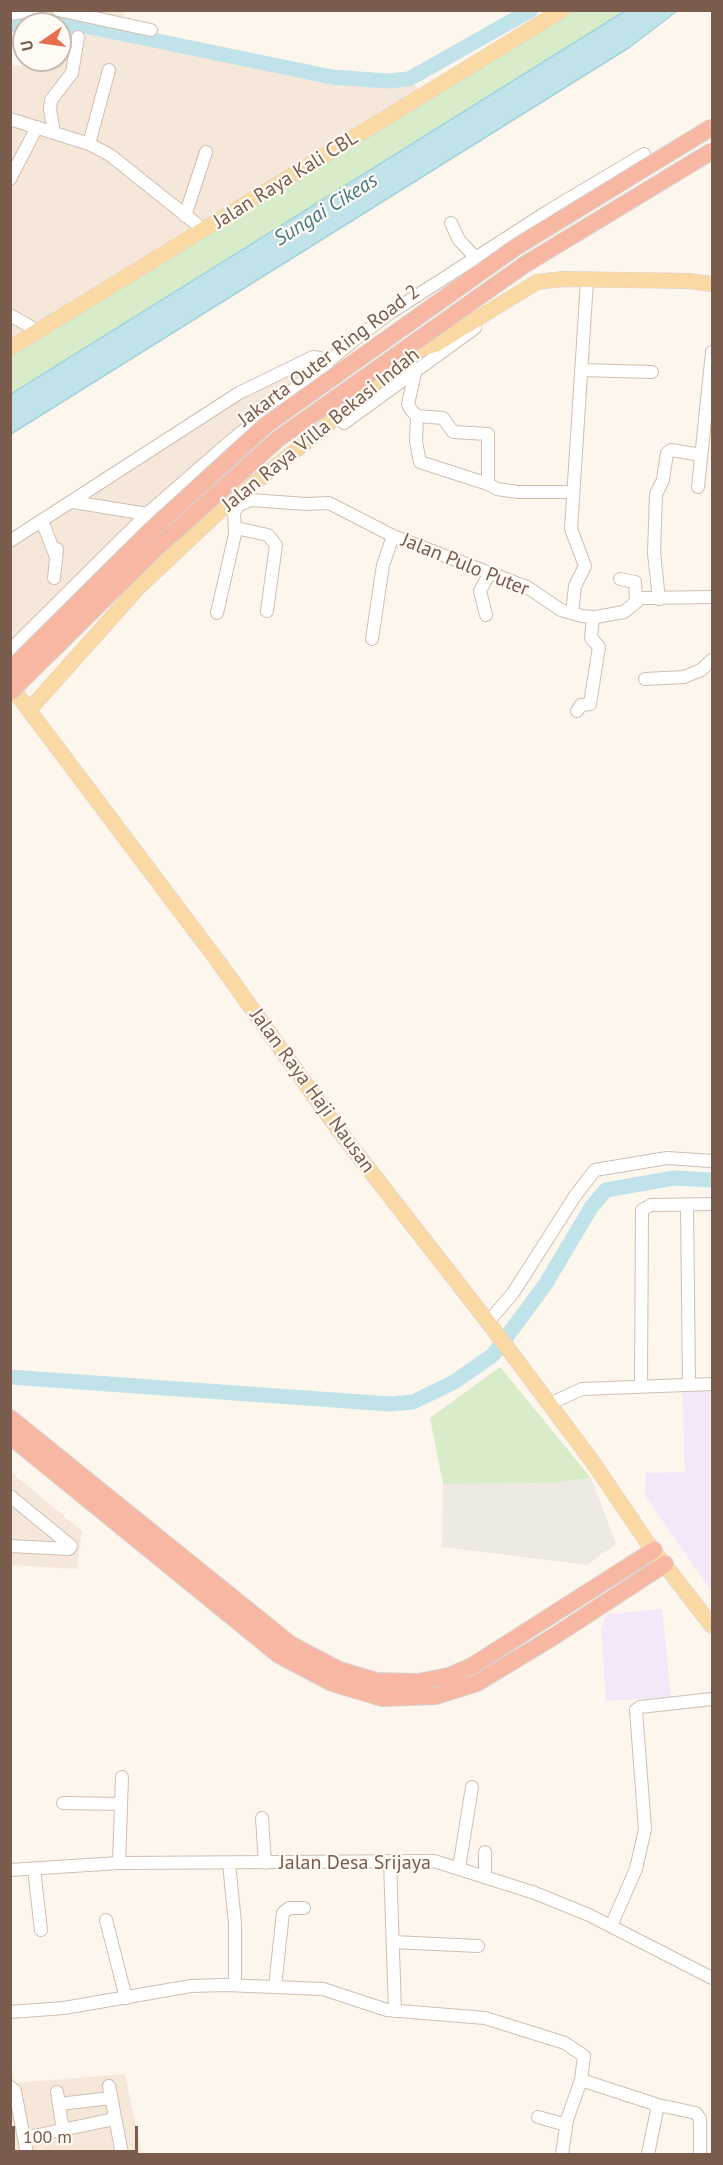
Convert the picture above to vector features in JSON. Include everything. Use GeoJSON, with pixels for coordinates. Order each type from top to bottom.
{"type":"FeatureCollection","features":[{"type":"Feature","properties":{"kind":"highway","name":"Jakarta Outer Ring Road 2"},"geometry":{"type":"LineString","coordinates":[[10,669],[148,532],[266,425],[516,246],[712,127]]}},
{"type":"Feature","properties":{"kind":"highway","name":"Jakarta Outer Ring Road 2"},"geometry":{"type":"LineString","coordinates":[[10,692],[58,642],[154,550],[278,439],[524,265],[712,151]]}},
{"type":"Feature","properties":{"kind":"highway"},"geometry":{"type":"LineString","coordinates":[[10,703],[58,642]]}},
{"type":"Feature","properties":{"kind":"highway"},"geometry":{"type":"LineString","coordinates":[[10,1418],[279,1655],[332,1683],[382,1698],[436,1696],[477,1683],[553,1638],[654,1561]]}},
{"type":"Feature","properties":{"kind":"highway"},"geometry":{"type":"LineString","coordinates":[[10,1436],[118,1515]]}},
{"type":"Feature","properties":{"kind":"main road","name":"Jalan Raya Kali CBL"},"geometry":{"type":"LineString","coordinates":[[10,348],[562,10]]}},
{"type":"Feature","properties":{"kind":"main road","name":"Jalan Raya Villa Bekasi Indah"},"geometry":{"type":"LineString","coordinates":[[30,709],[138,588],[338,416],[355,407],[422,348],[436,344],[537,282],[563,279],[688,281],[712,284]]}},
{"type":"Feature","properties":{"kind":"main road","name":"Jalan Raya Haji Nausan"},"geometry":{"type":"LineString","coordinates":[[10,685],[220,964],[340,1132],[549,1404],[615,1495],[654,1561],[712,1626]]}},
{"type":"Feature","properties":{"kind":"street"},"geometry":{"type":"LineString","coordinates":[[10,14],[35,10]]}},
{"type":"Feature","properties":{"kind":"street"},"geometry":{"type":"LineString","coordinates":[[58,10],[151,30]]}},
{"type":"Feature","properties":{"kind":"street"},"geometry":{"type":"LineString","coordinates":[[54,132],[50,110],[51,100],[72,73],[78,37]]}},
{"type":"Feature","properties":{"kind":"street"},"geometry":{"type":"LineString","coordinates":[[88,144],[109,70]]}},
{"type":"Feature","properties":{"kind":"street"},"geometry":{"type":"LineString","coordinates":[[10,119],[88,144],[110,155],[204,231]]}},
{"type":"Feature","properties":{"kind":"street"},"geometry":{"type":"LineString","coordinates":[[10,179],[38,127]]}},
{"type":"Feature","properties":{"kind":"street"},"geometry":{"type":"LineString","coordinates":[[185,216],[206,152]]}},
{"type":"Feature","properties":{"kind":"street"},"geometry":{"type":"LineString","coordinates":[[10,650],[147,514],[324,363],[390,313],[644,154]]}},
{"type":"Feature","properties":{"kind":"street"},"geometry":{"type":"LineString","coordinates":[[451,223],[459,240],[475,258]]}},
{"type":"Feature","properties":{"kind":"street"},"geometry":{"type":"LineString","coordinates":[[572,613],[575,586],[585,566],[582,555],[572,538],[587,281]]}},
{"type":"Feature","properties":{"kind":"street"},"geometry":{"type":"LineString","coordinates":[[10,541],[239,393],[313,357],[317,356],[324,363],[355,407],[416,369],[537,282]]}},
{"type":"Feature","properties":{"kind":"street"},"geometry":{"type":"LineString","coordinates":[[10,315],[38,331]]}},
{"type":"Feature","properties":{"kind":"street"},"geometry":{"type":"LineString","coordinates":[[698,487],[711,380],[712,352]]}},
{"type":"Feature","properties":{"kind":"street"},"geometry":{"type":"LineString","coordinates":[[416,369],[408,404],[417,416],[416,442],[420,462],[497,489],[518,492],[573,492]]}},
{"type":"Feature","properties":{"kind":"street"},"geometry":{"type":"LineString","coordinates":[[581,370],[652,372]]}},
{"type":"Feature","properties":{"kind":"street"},"geometry":{"type":"LineString","coordinates":[[310,375],[338,416]]}},
{"type":"Feature","properties":{"kind":"street"},"geometry":{"type":"LineString","coordinates":[[417,416],[443,418],[453,432],[488,434],[488,484]]}},
{"type":"Feature","properties":{"kind":"street"},"geometry":{"type":"LineString","coordinates":[[659,598],[654,553],[656,494],[663,480],[667,453],[671,450],[701,454]]}},
{"type":"Feature","properties":{"kind":"street","name":"Jalan Pulo Puter"},"geometry":{"type":"LineString","coordinates":[[228,510],[251,500],[306,504],[329,503],[393,536],[527,587],[552,605],[572,613],[593,617],[624,612],[636,600],[650,597],[712,597]]}},
{"type":"Feature","properties":{"kind":"street"},"geometry":{"type":"LineString","coordinates":[[73,502],[147,514]]}},
{"type":"Feature","properties":{"kind":"street"},"geometry":{"type":"LineString","coordinates":[[217,613],[236,528],[228,510]]}},
{"type":"Feature","properties":{"kind":"street"},"geometry":{"type":"LineString","coordinates":[[42,521],[56,557]]}},
{"type":"Feature","properties":{"kind":"street"},"geometry":{"type":"LineString","coordinates":[[236,528],[268,535],[276,544],[267,611]]}},
{"type":"Feature","properties":{"kind":"street"},"geometry":{"type":"LineString","coordinates":[[372,639],[383,566],[393,536]]}},
{"type":"Feature","properties":{"kind":"street"},"geometry":{"type":"LineString","coordinates":[[54,578],[58,541]]}},
{"type":"Feature","properties":{"kind":"street"},"geometry":{"type":"LineString","coordinates":[[486,615],[480,591],[489,574]]}},
{"type":"Feature","properties":{"kind":"street"},"geometry":{"type":"LineString","coordinates":[[620,579],[635,582],[636,600]]}},
{"type":"Feature","properties":{"kind":"street"},"geometry":{"type":"LineString","coordinates":[[577,711],[581,705],[590,704],[599,647],[591,638],[593,617]]}},
{"type":"Feature","properties":{"kind":"street"},"geometry":{"type":"LineString","coordinates":[[645,679],[684,677],[700,670],[712,660]]}},
{"type":"Feature","properties":{"kind":"street"},"geometry":{"type":"LineString","coordinates":[[489,1324],[513,1293],[575,1196],[595,1170],[667,1158],[712,1161]]}},
{"type":"Feature","properties":{"kind":"street"},"geometry":{"type":"LineString","coordinates":[[641,1385],[641,1214],[645,1207],[651,1205],[712,1204]]}},
{"type":"Feature","properties":{"kind":"street"},"geometry":{"type":"LineString","coordinates":[[687,1205],[689,1385]]}},
{"type":"Feature","properties":{"kind":"street"},"geometry":{"type":"LineString","coordinates":[[549,1404],[582,1389],[712,1384]]}},
{"type":"Feature","properties":{"kind":"street"},"geometry":{"type":"LineString","coordinates":[[10,1497],[71,1546],[69,1549],[17,1546],[10,1538]]}},
{"type":"Feature","properties":{"kind":"street"},"geometry":{"type":"LineString","coordinates":[[611,1926],[636,1869],[645,1828],[636,1710],[640,1707],[712,1699]]}},
{"type":"Feature","properties":{"kind":"street"},"geometry":{"type":"LineString","coordinates":[[119,1863],[122,1777]]}},
{"type":"Feature","properties":{"kind":"street"},"geometry":{"type":"LineString","coordinates":[[459,1868],[472,1788]]}},
{"type":"Feature","properties":{"kind":"street"},"geometry":{"type":"LineString","coordinates":[[63,1803],[122,1804]]}},
{"type":"Feature","properties":{"kind":"street"},"geometry":{"type":"LineString","coordinates":[[262,1818],[265,1863]]}},
{"type":"Feature","properties":{"kind":"street"},"geometry":{"type":"LineString","coordinates":[[485,1852],[485,1878]]}},
{"type":"Feature","properties":{"kind":"street"},"geometry":{"type":"LineString","coordinates":[[390,1861],[395,2011]]}},
{"type":"Feature","properties":{"kind":"street","name":"Jalan Desa Srijaya"},"geometry":{"type":"LineString","coordinates":[[10,1870],[119,1863],[434,1862],[535,1893],[611,1926],[712,1977]]}},
{"type":"Feature","properties":{"kind":"street"},"geometry":{"type":"LineString","coordinates":[[229,1863],[235,1985]]}},
{"type":"Feature","properties":{"kind":"street"},"geometry":{"type":"LineString","coordinates":[[34,1869],[41,1930]]}},
{"type":"Feature","properties":{"kind":"street"},"geometry":{"type":"LineString","coordinates":[[275,1986],[283,1913],[290,1908],[304,1908]]}},
{"type":"Feature","properties":{"kind":"street"},"geometry":{"type":"LineString","coordinates":[[106,1920],[126,1998]]}},
{"type":"Feature","properties":{"kind":"street"},"geometry":{"type":"LineString","coordinates":[[393,1942],[478,1946]]}},
{"type":"Feature","properties":{"kind":"street"},"geometry":{"type":"LineString","coordinates":[[10,2012],[55,2009],[191,1986],[235,1985],[323,1989],[395,2011],[485,2018],[565,2043],[584,2056],[581,2080],[566,2125],[562,2154]]}},
{"type":"Feature","properties":{"kind":"street"},"geometry":{"type":"LineString","coordinates":[[581,2080],[658,2105],[696,2113],[699,2119],[700,2154]]}},
{"type":"Feature","properties":{"kind":"street"},"geometry":{"type":"LineString","coordinates":[[10,2087],[15,2091],[27,2154]]}},
{"type":"Feature","properties":{"kind":"street"},"geometry":{"type":"LineString","coordinates":[[63,2130],[58,2098],[110,2092],[122,2154]]}},
{"type":"Feature","properties":{"kind":"street"},"geometry":{"type":"LineString","coordinates":[[648,2154],[658,2105]]}},
{"type":"Feature","properties":{"kind":"street"},"geometry":{"type":"LineString","coordinates":[[538,2117],[566,2125]]}},
{"type":"Feature","properties":{"kind":"street"},"geometry":{"type":"LineString","coordinates":[[24,2138],[114,2119]]}},
{"type":"Feature","properties":{"kind":"shaded area"},"geometry":{"type":"Polygon","coordinates":[[[11,11],[124,11],[120,35],[319,74],[389,83],[412,81],[423,96],[11,349],[10,64],[12,64],[12,72],[72,72],[72,12],[12,12],[11,31],[11,11]]]}},
{"type":"Feature","properties":{"kind":"shaded area"},"geometry":{"type":"Polygon","coordinates":[[[313,357],[324,363],[248,427],[11,650],[11,541],[239,393],[313,357]]]}},
{"type":"Feature","properties":{"kind":"shaded area"},"geometry":{"type":"Polygon","coordinates":[[[712,1388],[712,1592],[645,1496],[646,1473],[685,1472],[682,1390],[712,1388]]]}},
{"type":"Feature","properties":{"kind":"shaded area"},"geometry":{"type":"Polygon","coordinates":[[[10,1471],[82,1531],[77,1569],[11,1565],[10,1471]]]}},
{"type":"Feature","properties":{"kind":"shaded area"},"geometry":{"type":"Polygon","coordinates":[[[591,1478],[616,1544],[587,1565],[442,1547],[443,1484],[553,1483],[591,1478]]]}},
{"type":"Feature","properties":{"kind":"shaded area"},"geometry":{"type":"Polygon","coordinates":[[[662,1609],[671,1697],[606,1701],[601,1629],[607,1614],[662,1609]]]}},
{"type":"Feature","properties":{"kind":"shaded area"},"geometry":{"type":"Polygon","coordinates":[[[10,2063],[15,2083],[125,2074],[142,2154],[11,2154],[10,2063]]]}},
{"type":"Feature","properties":{"kind":"green space"},"geometry":{"type":"Polygon","coordinates":[[[571,11],[625,11],[131,321],[11,393],[11,348],[571,11]]]}},
{"type":"Feature","properties":{"kind":"green space"},"geometry":{"type":"Polygon","coordinates":[[[500,1367],[591,1478],[553,1483],[443,1484],[430,1418],[500,1367]]]}},
{"type":"Feature","properties":{"kind":"water","name":"Sungai Cikeas"},"geometry":{"type":"Polygon","coordinates":[[[625,11],[677,11],[630,47],[11,434],[11,394],[625,11]]]}},
{"type":"Feature","properties":{"kind":"waterway"},"geometry":{"type":"LineString","coordinates":[[72,25],[332,77],[386,81],[409,79],[531,10]]}},
{"type":"Feature","properties":{"kind":"waterway"},"geometry":{"type":"LineString","coordinates":[[10,1377],[390,1404],[413,1402],[454,1382],[493,1355],[545,1285],[592,1206],[606,1190],[674,1178],[712,1180]]}}]}
